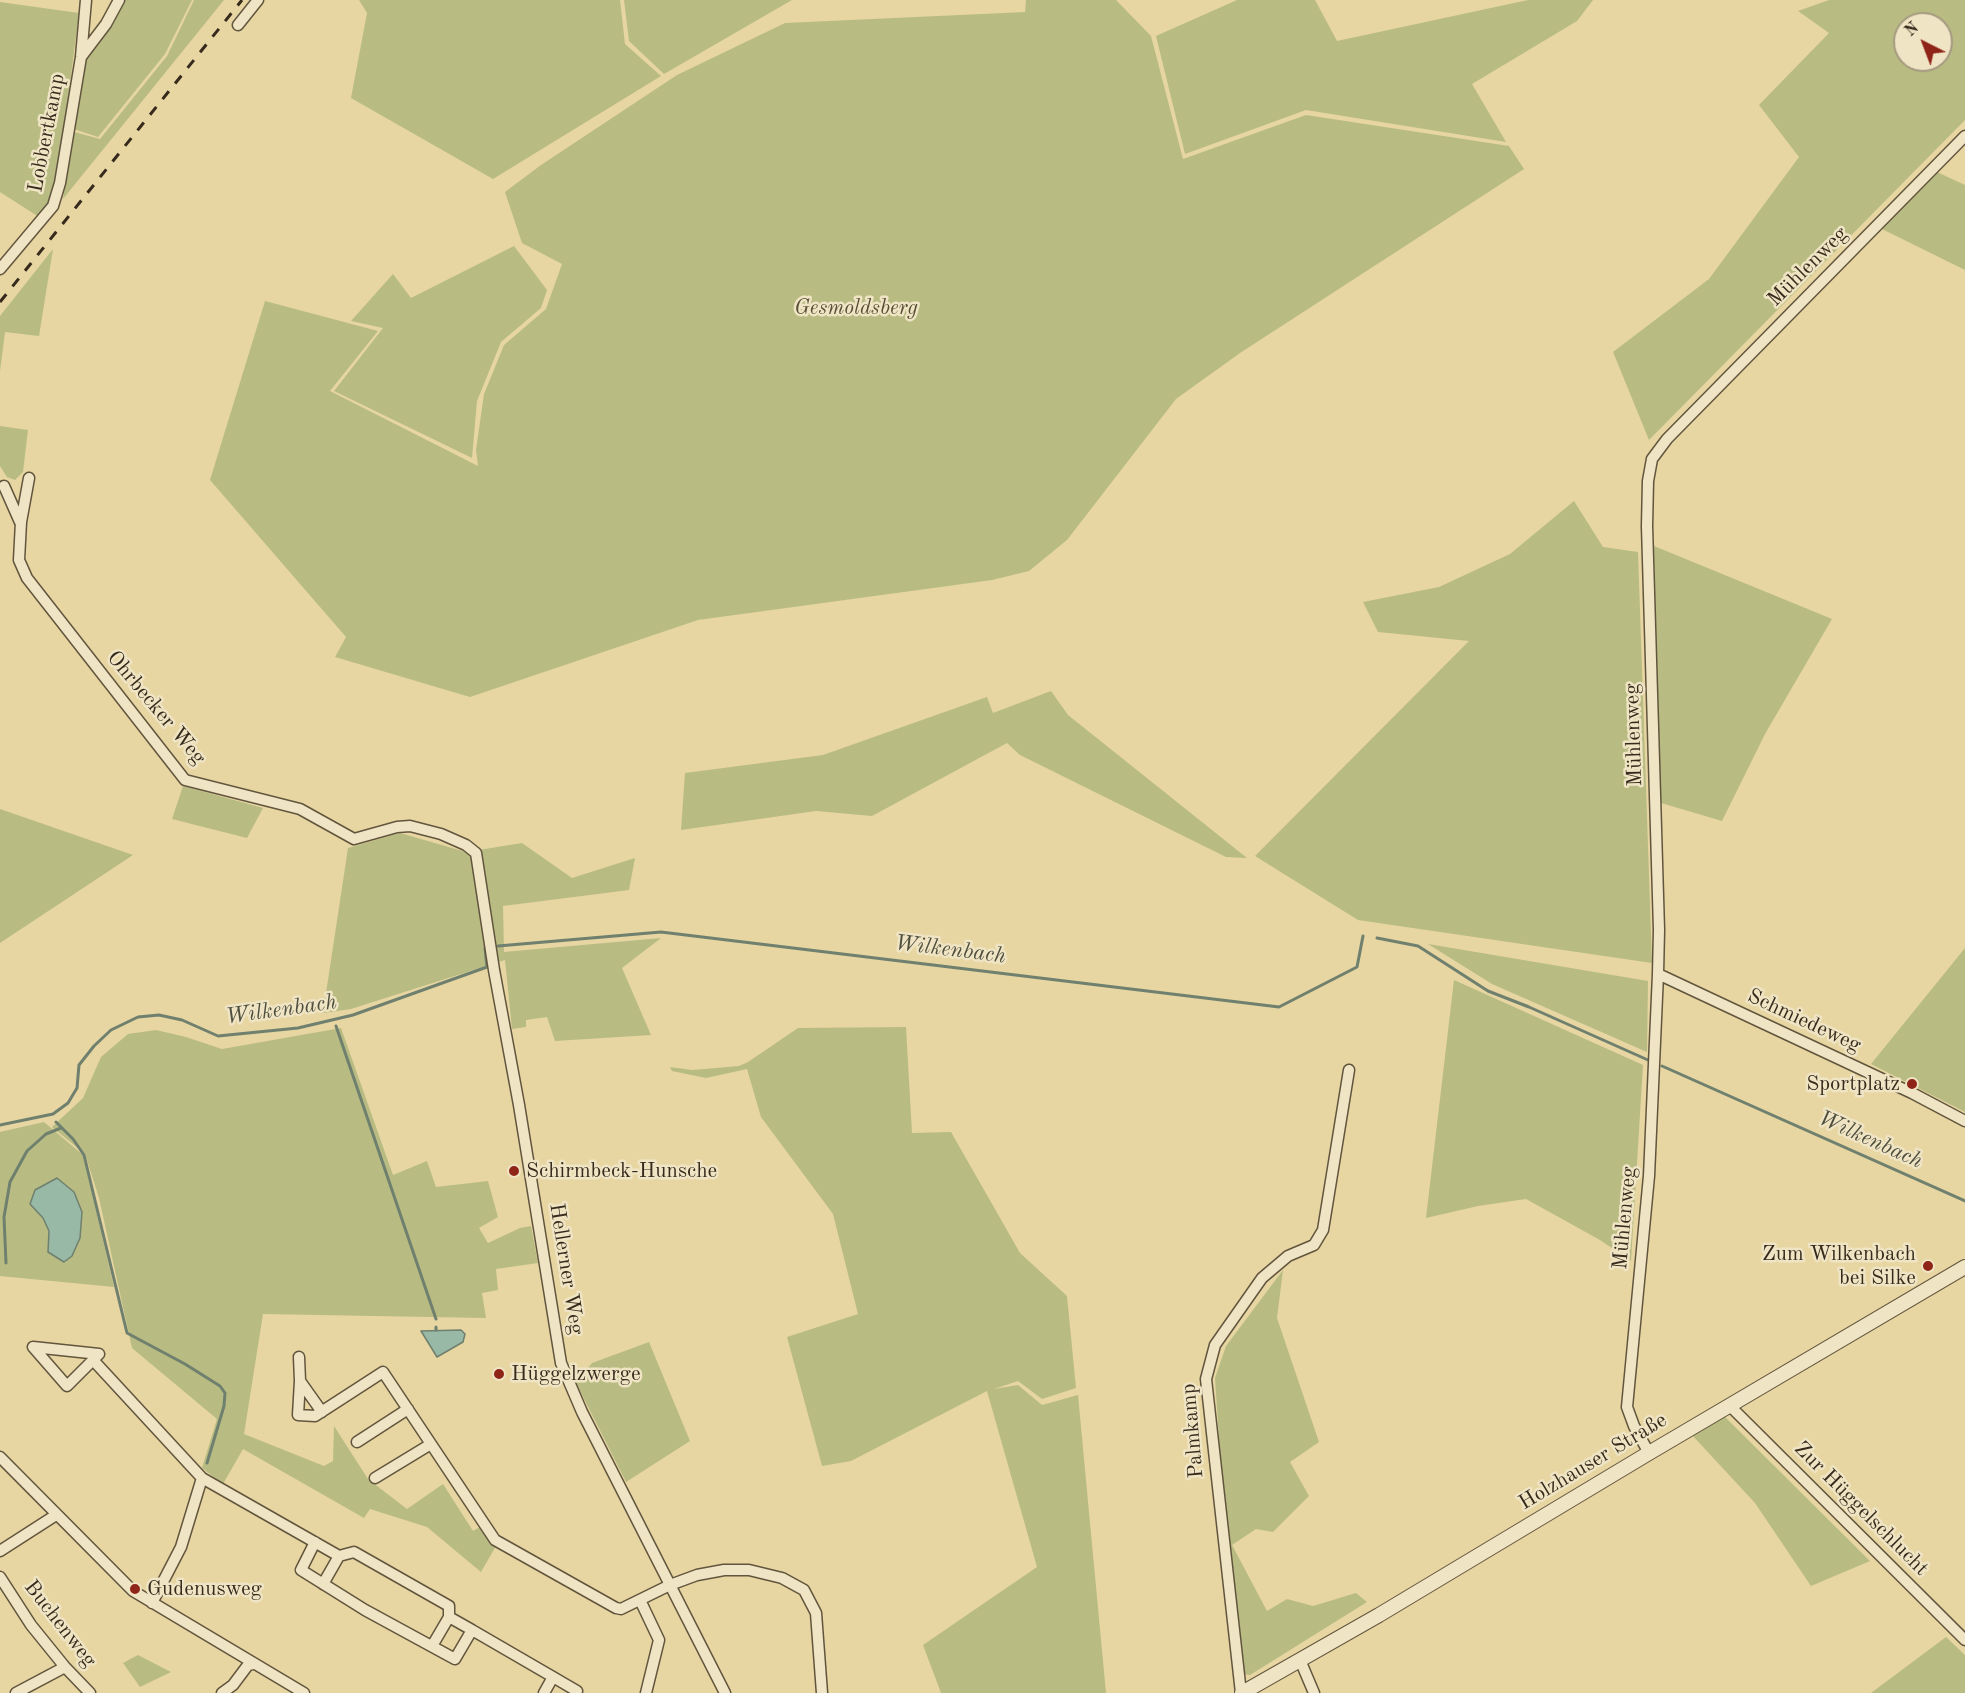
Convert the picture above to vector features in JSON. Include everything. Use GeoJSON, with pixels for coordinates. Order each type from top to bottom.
{"type":"FeatureCollection","features":[{"type":"Feature","properties":{"kind":"street","name":"Lobbertkamp"},"geometry":{"type":"LineString","coordinates":[[0,269],[53,206],[60,183],[81,57],[86,0]]}},
{"type":"Feature","properties":{"kind":"street","name":"Lobbertkamp"},"geometry":{"type":"LineString","coordinates":[[81,57],[106,24],[119,0]]}},
{"type":"Feature","properties":{"kind":"street"},"geometry":{"type":"LineString","coordinates":[[238,26],[258,0]]}},
{"type":"Feature","properties":{"kind":"street","name":"Mühlenweg"},"geometry":{"type":"LineString","coordinates":[[1649,1453],[1634,1426],[1627,1407],[1649,1176],[1658,974],[1659,918],[1647,526],[1648,481],[1652,459],[1667,439],[1965,136]]}},
{"type":"Feature","properties":{"kind":"street","name":"Ohrbecker Weg"},"geometry":{"type":"LineString","coordinates":[[2,483],[19,487],[29,478],[21,522],[19,560],[27,578],[185,780],[300,810],[348,838],[354,839],[397,827],[410,826],[441,834],[466,845],[476,853]]}},
{"type":"Feature","properties":{"kind":"street","name":"Ohrbecker Weg"},"geometry":{"type":"LineString","coordinates":[[2,483],[21,522]]}},
{"type":"Feature","properties":{"kind":"street","name":"Hellerner Weg"},"geometry":{"type":"LineString","coordinates":[[476,853],[561,1364],[582,1413],[725,1693]]}},
{"type":"Feature","properties":{"kind":"street","name":"Schmiedeweg"},"geometry":{"type":"LineString","coordinates":[[1658,974],[1912,1093],[1965,1121]]}},
{"type":"Feature","properties":{"kind":"street","name":"Palmkamp"},"geometry":{"type":"LineString","coordinates":[[1241,1693],[1206,1379],[1215,1345],[1262,1278],[1288,1256],[1314,1245],[1323,1230],[1349,1070]]}},
{"type":"Feature","properties":{"kind":"street","name":"Holzhauser Straße"},"geometry":{"type":"LineString","coordinates":[[1241,1693],[1379,1615],[1965,1267]]}},
{"type":"Feature","properties":{"kind":"street"},"geometry":{"type":"LineString","coordinates":[[33,1347],[99,1354],[93,1360],[67,1386],[33,1347]]}},
{"type":"Feature","properties":{"kind":"street"},"geometry":{"type":"LineString","coordinates":[[299,1357],[298,1414],[315,1416],[383,1372],[495,1540],[616,1608],[621,1609],[670,1585],[697,1575],[724,1570],[741,1570],[782,1578],[804,1590],[816,1613],[822,1693]]}},
{"type":"Feature","properties":{"kind":"street"},"geometry":{"type":"LineString","coordinates":[[93,1360],[202,1478],[339,1556],[354,1552],[449,1606],[449,1617],[432,1646]]}},
{"type":"Feature","properties":{"kind":"street"},"geometry":{"type":"LineString","coordinates":[[300,1381],[322,1412]]}},
{"type":"Feature","properties":{"kind":"street","name":"Zur Hüggelschlucht"},"geometry":{"type":"LineString","coordinates":[[1730,1406],[1965,1640]]}},
{"type":"Feature","properties":{"kind":"street"},"geometry":{"type":"LineString","coordinates":[[357,1442],[408,1409]]}},
{"type":"Feature","properties":{"kind":"street"},"geometry":{"type":"LineString","coordinates":[[375,1478],[431,1444]]}},
{"type":"Feature","properties":{"kind":"street"},"geometry":{"type":"LineString","coordinates":[[0,1457],[124,1583],[152,1603],[304,1693]]}},
{"type":"Feature","properties":{"kind":"street"},"geometry":{"type":"LineString","coordinates":[[152,1603],[182,1547],[202,1478]]}},
{"type":"Feature","properties":{"kind":"street"},"geometry":{"type":"LineString","coordinates":[[0,1551],[56,1515]]}},
{"type":"Feature","properties":{"kind":"street"},"geometry":{"type":"LineString","coordinates":[[315,1542],[301,1570],[365,1610],[455,1659],[472,1630]]}},
{"type":"Feature","properties":{"kind":"street"},"geometry":{"type":"LineString","coordinates":[[323,1584],[339,1556]]}},
{"type":"Feature","properties":{"kind":"street","name":"Buchenweg"},"geometry":{"type":"LineString","coordinates":[[0,1576],[31,1625],[65,1667],[90,1693]]}},
{"type":"Feature","properties":{"kind":"street"},"geometry":{"type":"LineString","coordinates":[[640,1600],[659,1640],[646,1693]]}},
{"type":"Feature","properties":{"kind":"street"},"geometry":{"type":"LineString","coordinates":[[449,1617],[577,1691],[576,1693]]}},
{"type":"Feature","properties":{"kind":"street"},"geometry":{"type":"LineString","coordinates":[[1300,1660],[1314,1693]]}},
{"type":"Feature","properties":{"kind":"street"},"geometry":{"type":"LineString","coordinates":[[222,1693],[233,1685],[248,1665],[253,1664]]}},
{"type":"Feature","properties":{"kind":"street"},"geometry":{"type":"LineString","coordinates":[[16,1693],[65,1667]]}},
{"type":"Feature","properties":{"kind":"street"},"geometry":{"type":"LineString","coordinates":[[544,1693],[553,1677]]}},
{"type":"Feature","properties":{"kind":"green space"},"geometry":{"type":"Polygon","coordinates":[[[125,0],[192,0],[165,54],[98,137],[74,129],[86,60],[110,29],[125,0]]]}},
{"type":"Feature","properties":{"kind":"green space"},"geometry":{"type":"Polygon","coordinates":[[[194,0],[224,0],[63,199],[74,132],[100,139],[167,56],[194,0]]]}},
{"type":"Feature","properties":{"kind":"green space"},"geometry":{"type":"Polygon","coordinates":[[[359,0],[620,0],[625,44],[661,76],[493,179],[351,98],[367,13],[359,0]]]}},
{"type":"Feature","properties":{"kind":"green space"},"geometry":{"type":"Polygon","coordinates":[[[624,0],[792,0],[664,74],[629,41],[624,0]]]}},
{"type":"Feature","properties":{"kind":"green space","name":"Gesmoldsberg"},"geometry":{"type":"Polygon","coordinates":[[[1026,0],[1116,0],[1151,36],[1183,159],[1306,115],[1509,146],[1524,169],[1240,353],[1176,399],[1067,540],[1029,571],[992,580],[698,620],[470,697],[335,657],[346,637],[210,480],[265,301],[378,331],[330,391],[478,466],[476,450],[484,394],[504,345],[546,309],[562,264],[522,243],[505,192],[541,165],[677,75],[785,23],[1025,12],[1026,0]]]}},
{"type":"Feature","properties":{"kind":"green space"},"geometry":{"type":"Polygon","coordinates":[[[1237,0],[1315,0],[1337,41],[1528,0],[1593,0],[1577,21],[1472,84],[1506,142],[1306,110],[1185,154],[1156,36],[1237,0]]]}},
{"type":"Feature","properties":{"kind":"green space"},"geometry":{"type":"Polygon","coordinates":[[[1829,0],[1965,0],[1965,120],[1649,440],[1613,352],[1709,279],[1799,157],[1759,105],[1829,33],[1798,11],[1829,0]]]}},
{"type":"Feature","properties":{"kind":"green space"},"geometry":{"type":"Polygon","coordinates":[[[0,2],[79,13],[58,176],[49,204],[39,217],[0,192],[0,2]]]}},
{"type":"Feature","properties":{"kind":"green space"},"geometry":{"type":"Polygon","coordinates":[[[1937,172],[1965,185],[1965,270],[1882,229],[1937,172]]]}},
{"type":"Feature","properties":{"kind":"green space"},"geometry":{"type":"Polygon","coordinates":[[[514,246],[547,290],[541,308],[501,342],[477,401],[472,458],[334,391],[383,328],[351,321],[393,274],[411,298],[514,246]]]}},
{"type":"Feature","properties":{"kind":"green space"},"geometry":{"type":"Polygon","coordinates":[[[53,249],[39,336],[5,332],[0,371],[0,316],[53,249]]]}},
{"type":"Feature","properties":{"kind":"green space"},"geometry":{"type":"Polygon","coordinates":[[[0,426],[28,430],[23,472],[15,480],[7,477],[0,466],[0,426]]]}},
{"type":"Feature","properties":{"kind":"green space"},"geometry":{"type":"Polygon","coordinates":[[[1574,501],[1603,547],[1638,552],[1652,963],[1358,920],[1255,856],[1469,641],[1378,632],[1363,602],[1439,587],[1510,554],[1574,501]]]}},
{"type":"Feature","properties":{"kind":"green space"},"geometry":{"type":"Polygon","coordinates":[[[1654,546],[1832,619],[1765,734],[1722,821],[1661,803],[1654,546]]]}},
{"type":"Feature","properties":{"kind":"green space"},"geometry":{"type":"Polygon","coordinates":[[[1051,691],[1068,715],[1247,858],[1226,857],[1020,755],[1007,743],[872,816],[816,811],[681,830],[685,773],[823,755],[987,697],[993,713],[1051,691]]]}},
{"type":"Feature","properties":{"kind":"green space"},"geometry":{"type":"Polygon","coordinates":[[[183,786],[263,808],[247,838],[172,819],[183,786]]]}},
{"type":"Feature","properties":{"kind":"green space"},"geometry":{"type":"Polygon","coordinates":[[[0,809],[133,855],[0,943],[0,809]]]}},
{"type":"Feature","properties":{"kind":"green space"},"geometry":{"type":"Polygon","coordinates":[[[400,833],[466,852],[522,843],[572,878],[635,858],[629,890],[503,906],[504,952],[661,938],[622,968],[651,1035],[555,1041],[547,1017],[526,1020],[526,1027],[512,1029],[505,960],[351,1009],[323,1013],[348,848],[400,833]]]}},
{"type":"Feature","properties":{"kind":"green space"},"geometry":{"type":"Polygon","coordinates":[[[1428,944],[1648,981],[1647,1052],[1492,984],[1428,944]]]}},
{"type":"Feature","properties":{"kind":"green space"},"geometry":{"type":"Polygon","coordinates":[[[1965,948],[1965,1112],[1871,1064],[1965,948]]]}},
{"type":"Feature","properties":{"kind":"green space"},"geometry":{"type":"Polygon","coordinates":[[[1454,980],[1643,1065],[1631,1261],[1600,1240],[1526,1199],[1478,1206],[1426,1218],[1454,980]]]}},
{"type":"Feature","properties":{"kind":"green space"},"geometry":{"type":"Polygon","coordinates":[[[906,1027],[912,1133],[951,1132],[1020,1253],[1067,1296],[1076,1388],[1042,1399],[1018,1381],[994,1389],[1018,1385],[1042,1405],[1078,1395],[1106,1693],[941,1693],[923,1645],[1037,1567],[987,1391],[851,1461],[822,1466],[787,1337],[858,1314],[833,1214],[761,1117],[747,1069],[706,1078],[672,1071],[670,1067],[692,1070],[739,1066],[798,1028],[906,1027]]]}},
{"type":"Feature","properties":{"kind":"green space"},"geometry":{"type":"Polygon","coordinates":[[[341,1028],[393,1175],[427,1161],[436,1187],[488,1181],[498,1217],[479,1228],[488,1243],[520,1228],[531,1226],[538,1263],[496,1269],[498,1290],[482,1293],[486,1318],[263,1314],[244,1434],[324,1466],[333,1461],[334,1426],[368,1479],[407,1509],[443,1484],[473,1531],[480,1527],[489,1541],[496,1546],[481,1572],[427,1527],[370,1509],[364,1518],[243,1449],[223,1484],[202,1468],[217,1419],[132,1348],[99,1198],[85,1154],[52,1127],[83,1098],[101,1057],[128,1034],[156,1030],[222,1049],[341,1028]]]}},
{"type":"Feature","properties":{"kind":"green space"},"geometry":{"type":"Polygon","coordinates":[[[44,1122],[83,1155],[114,1287],[0,1276],[0,1132],[44,1122]]]}},
{"type":"Feature","properties":{"kind":"green space"},"geometry":{"type":"Polygon","coordinates":[[[1283,1270],[1277,1318],[1319,1442],[1290,1462],[1309,1496],[1273,1532],[1256,1529],[1232,1545],[1267,1611],[1287,1599],[1313,1606],[1356,1593],[1367,1602],[1250,1675],[1242,1674],[1223,1499],[1215,1378],[1226,1346],[1283,1270]]]}},
{"type":"Feature","properties":{"kind":"green space"},"geometry":{"type":"Polygon","coordinates":[[[649,1342],[690,1441],[626,1482],[576,1383],[592,1363],[649,1342]]]}},
{"type":"Feature","properties":{"kind":"green space"},"geometry":{"type":"Polygon","coordinates":[[[1725,1417],[1870,1561],[1811,1586],[1755,1503],[1692,1435],[1725,1417]]]}},
{"type":"Feature","properties":{"kind":"green space"},"geometry":{"type":"Polygon","coordinates":[[[1946,1637],[1965,1655],[1965,1693],[1871,1693],[1946,1637]]]}},
{"type":"Feature","properties":{"kind":"green space"},"geometry":{"type":"Polygon","coordinates":[[[138,1655],[171,1672],[140,1687],[123,1663],[138,1655]]]}},
{"type":"Feature","properties":{"kind":"shaded area"},"geometry":{"type":"Polygon","coordinates":[[[57,1178],[74,1192],[82,1212],[80,1238],[72,1256],[64,1262],[48,1252],[49,1231],[43,1218],[30,1204],[35,1190],[57,1178]]]}},
{"type":"Feature","properties":{"kind":"shaded area"},"geometry":{"type":"Polygon","coordinates":[[[461,1330],[465,1334],[463,1342],[437,1357],[421,1331],[461,1330]]]}},
{"type":"Feature","properties":{"kind":"waterway","name":"Wilkenbach"},"geometry":{"type":"LineString","coordinates":[[498,946],[661,932],[1279,1007],[1357,967],[1363,936]]}},
{"type":"Feature","properties":{"kind":"waterway","name":"Wilkenbach"},"geometry":{"type":"LineString","coordinates":[[1377,938],[1418,946],[1488,991],[1648,1060]]}},
{"type":"Feature","properties":{"kind":"waterway","name":"Wilkenbach"},"geometry":{"type":"LineString","coordinates":[[0,1125],[53,1114],[68,1103],[77,1088],[79,1065],[94,1046],[111,1030],[138,1017],[159,1015],[182,1020],[218,1036],[298,1028],[353,1015],[487,967],[485,948]]}},
{"type":"Feature","properties":{"kind":"waterway"},"geometry":{"type":"LineString","coordinates":[[336,1026],[436,1319]]}},
{"type":"Feature","properties":{"kind":"waterway","name":"Wilkenbach"},"geometry":{"type":"LineString","coordinates":[[1662,1066],[1965,1201]]}},
{"type":"Feature","properties":{"kind":"waterway"},"geometry":{"type":"LineString","coordinates":[[56,1122],[73,1139],[84,1155],[127,1333],[185,1364],[220,1386],[225,1393],[224,1406],[207,1463]]}},
{"type":"Feature","properties":{"kind":"waterway"},"geometry":{"type":"LineString","coordinates":[[6,1263],[4,1217],[10,1182],[27,1151],[46,1134],[61,1128]]}},
{"type":"Feature","properties":{"kind":"railway"},"geometry":{"type":"LineString","coordinates":[[0,302],[242,0]]}},
{"type":"Feature","properties":{"kind":"place","name":"Sportplatz"},"geometry":{"type":"Point","coordinates":[1912,1084]}},
{"type":"Feature","properties":{"kind":"place","name":"Schirmbeck-Hunsche"},"geometry":{"type":"Point","coordinates":[514,1171]}},
{"type":"Feature","properties":{"kind":"place","name":"Zum Wilkenbach bei Silke"},"geometry":{"type":"Point","coordinates":[1928,1266]}},
{"type":"Feature","properties":{"kind":"place","name":"Hüggelzwerge"},"geometry":{"type":"Point","coordinates":[499,1374]}},
{"type":"Feature","properties":{"kind":"place","name":"Gudenusweg"},"geometry":{"type":"Point","coordinates":[135,1589]}}]}
